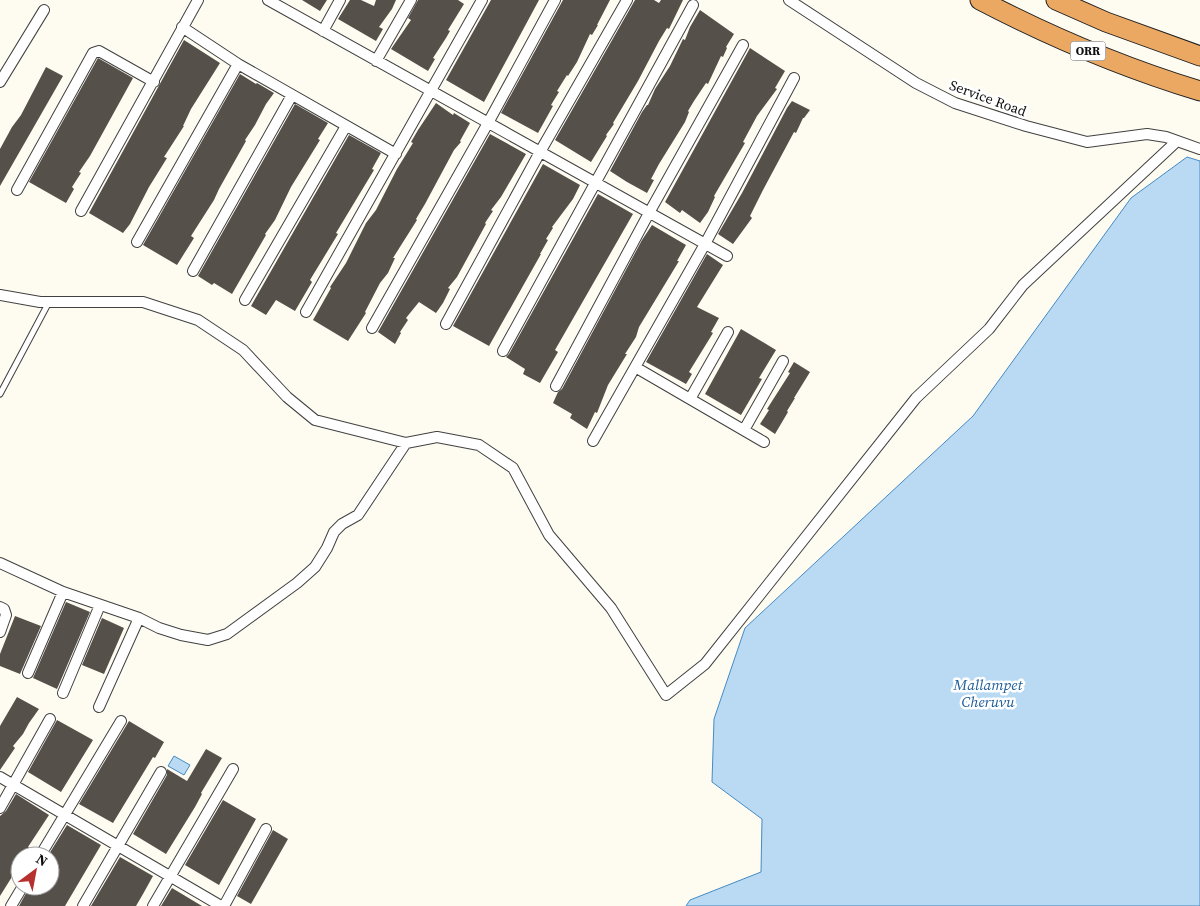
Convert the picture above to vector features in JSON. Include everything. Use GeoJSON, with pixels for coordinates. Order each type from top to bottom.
{"type":"FeatureCollection","features":[{"type":"Feature","properties":{"kind":"highway","name":"ORR"},"geometry":{"type":"LineString","coordinates":[[980,0],[1047,33],[1094,53],[1200,91]]}},
{"type":"Feature","properties":{"kind":"highway","name":"ORR"},"geometry":{"type":"LineString","coordinates":[[1056,0],[1106,22],[1200,56]]}},
{"type":"Feature","properties":{"kind":"street"},"geometry":{"type":"LineString","coordinates":[[81,210],[198,0]]}},
{"type":"Feature","properties":{"kind":"street"},"geometry":{"type":"LineString","coordinates":[[268,0],[727,256]]}},
{"type":"Feature","properties":{"kind":"street"},"geometry":{"type":"LineString","coordinates":[[323,31],[340,0]]}},
{"type":"Feature","properties":{"kind":"street"},"geometry":{"type":"LineString","coordinates":[[376,61],[411,0]]}},
{"type":"Feature","properties":{"kind":"street"},"geometry":{"type":"LineString","coordinates":[[306,312],[482,0]]}},
{"type":"Feature","properties":{"kind":"street"},"geometry":{"type":"LineString","coordinates":[[372,328],[555,0]]}},
{"type":"Feature","properties":{"kind":"street"},"geometry":{"type":"LineString","coordinates":[[446,324],[540,152],[627,0]]}},
{"type":"Feature","properties":{"kind":"street","name":"Service Road"},"geometry":{"type":"LineString","coordinates":[[789,0],[916,83],[955,103],[1026,126],[1087,142],[1147,134],[1200,149]]}},
{"type":"Feature","properties":{"kind":"street"},"geometry":{"type":"LineString","coordinates":[[503,351],[694,5]]}},
{"type":"Feature","properties":{"kind":"street"},"geometry":{"type":"LineString","coordinates":[[0,82],[44,10]]}},
{"type":"Feature","properties":{"kind":"street"},"geometry":{"type":"LineString","coordinates":[[182,27],[238,64],[396,154]]}},
{"type":"Feature","properties":{"kind":"street"},"geometry":{"type":"LineString","coordinates":[[556,386],[649,212],[744,45]]}},
{"type":"Feature","properties":{"kind":"street"},"geometry":{"type":"LineString","coordinates":[[17,190],[93,53],[99,51],[154,82]]}},
{"type":"Feature","properties":{"kind":"street"},"geometry":{"type":"LineString","coordinates":[[137,242],[238,64]]}},
{"type":"Feature","properties":{"kind":"street"},"geometry":{"type":"LineString","coordinates":[[594,441],[705,244],[794,78]]}},
{"type":"Feature","properties":{"kind":"street"},"geometry":{"type":"LineString","coordinates":[[193,271],[292,95]]}},
{"type":"Feature","properties":{"kind":"street"},"geometry":{"type":"LineString","coordinates":[[245,300],[346,126]]}},
{"type":"Feature","properties":{"kind":"street"},"geometry":{"type":"LineString","coordinates":[[0,295],[49,302],[143,302],[198,320],[243,350],[286,397],[315,420],[406,444],[437,436],[479,445],[512,468],[549,536],[611,608],[666,695],[705,664],[916,398],[989,328],[1023,285],[1177,141]]}},
{"type":"Feature","properties":{"kind":"street"},"geometry":{"type":"LineString","coordinates":[[690,399],[728,332]]}},
{"type":"Feature","properties":{"kind":"street"},"geometry":{"type":"LineString","coordinates":[[744,430],[783,361]]}},
{"type":"Feature","properties":{"kind":"street"},"geometry":{"type":"LineString","coordinates":[[635,368],[764,442]]}},
{"type":"Feature","properties":{"kind":"street"},"geometry":{"type":"LineString","coordinates":[[0,563],[63,592],[139,618],[158,628],[208,640],[226,634],[297,583],[315,567],[334,532],[342,524],[358,515],[406,444]]}},
{"type":"Feature","properties":{"kind":"street"},"geometry":{"type":"LineString","coordinates":[[28,674],[63,592]]}},
{"type":"Feature","properties":{"kind":"street"},"geometry":{"type":"LineString","coordinates":[[63,693],[100,605]]}},
{"type":"Feature","properties":{"kind":"street"},"geometry":{"type":"LineString","coordinates":[[0,607],[4,609],[6,615],[0,632]]}},
{"type":"Feature","properties":{"kind":"street"},"geometry":{"type":"LineString","coordinates":[[99,707],[139,618]]}},
{"type":"Feature","properties":{"kind":"street"},"geometry":{"type":"LineString","coordinates":[[0,808],[50,719]]}},
{"type":"Feature","properties":{"kind":"street"},"geometry":{"type":"LineString","coordinates":[[46,846],[120,721]]}},
{"type":"Feature","properties":{"kind":"street"},"geometry":{"type":"LineString","coordinates":[[153,906],[233,769]]}},
{"type":"Feature","properties":{"kind":"street"},"geometry":{"type":"LineString","coordinates":[[83,906],[161,772]]}},
{"type":"Feature","properties":{"kind":"street"},"geometry":{"type":"LineString","coordinates":[[0,777],[222,906],[266,829]]}},
{"type":"Feature","properties":{"kind":"lane"},"geometry":{"type":"LineString","coordinates":[[0,394],[49,302]]}},
{"type":"Feature","properties":{"kind":"water","name":"Mallampet Cheruvu"},"geometry":{"type":"Polygon","coordinates":[[[1187,157],[1200,161],[1200,906],[686,906],[690,900],[761,872],[762,819],[712,782],[714,719],[745,628],[973,416],[1131,198],[1187,157]]]}},
{"type":"Feature","properties":{"kind":"water"},"geometry":{"type":"Polygon","coordinates":[[[174,756],[190,765],[184,775],[168,766],[174,756]]]}},
{"type":"Feature","properties":{"kind":"building"},"geometry":{"type":"Polygon","coordinates":[[[302,0],[327,0],[320,11],[302,0]]]}},
{"type":"Feature","properties":{"kind":"building"},"geometry":{"type":"Polygon","coordinates":[[[350,0],[361,0],[374,6],[376,0],[396,0],[379,27],[383,29],[376,41],[338,19],[350,0]]]}},
{"type":"Feature","properties":{"kind":"building"},"geometry":{"type":"Polygon","coordinates":[[[418,0],[458,0],[464,4],[448,30],[450,31],[433,58],[435,59],[428,71],[391,49],[411,20],[408,18],[418,0]]]}},
{"type":"Feature","properties":{"kind":"building"},"geometry":{"type":"Polygon","coordinates":[[[491,0],[539,0],[484,102],[446,80],[491,0]]]}},
{"type":"Feature","properties":{"kind":"building"},"geometry":{"type":"Polygon","coordinates":[[[563,0],[610,0],[598,25],[592,35],[590,34],[577,62],[557,91],[559,92],[551,105],[553,106],[538,133],[501,113],[563,0]]]}},
{"type":"Feature","properties":{"kind":"building"},"geometry":{"type":"Polygon","coordinates":[[[635,0],[654,0],[659,3],[661,0],[683,0],[669,29],[667,28],[659,41],[591,162],[555,140],[635,0]]]}},
{"type":"Feature","properties":{"kind":"building"},"geometry":{"type":"Polygon","coordinates":[[[700,10],[734,34],[708,84],[706,83],[688,111],[685,122],[659,164],[651,179],[654,180],[647,193],[610,171],[642,112],[648,105],[655,89],[670,66],[683,39],[685,40],[700,10]]]}},
{"type":"Feature","properties":{"kind":"building"},"geometry":{"type":"Polygon","coordinates":[[[184,40],[220,63],[191,109],[184,126],[164,157],[167,158],[123,233],[89,213],[184,40]]]}},
{"type":"Feature","properties":{"kind":"building"},"geometry":{"type":"Polygon","coordinates":[[[750,48],[785,71],[775,88],[777,89],[757,116],[743,142],[745,143],[714,196],[708,212],[700,223],[682,210],[680,213],[665,202],[750,48]]]}},
{"type":"Feature","properties":{"kind":"building"},"geometry":{"type":"Polygon","coordinates":[[[98,58],[133,78],[90,156],[79,172],[81,173],[72,187],[74,189],[66,203],[29,182],[98,58]]]}},
{"type":"Feature","properties":{"kind":"building"},"geometry":{"type":"Polygon","coordinates":[[[46,67],[63,76],[0,186],[0,149],[21,115],[46,67]]]}},
{"type":"Feature","properties":{"kind":"building"},"geometry":{"type":"Polygon","coordinates":[[[240,74],[274,93],[245,140],[214,200],[191,236],[194,238],[177,265],[143,245],[240,74]]]}},
{"type":"Feature","properties":{"kind":"building"},"geometry":{"type":"Polygon","coordinates":[[[792,101],[810,110],[803,118],[796,133],[794,132],[750,216],[752,218],[733,244],[718,234],[792,101]]]}},
{"type":"Feature","properties":{"kind":"building"},"geometry":{"type":"Polygon","coordinates":[[[436,103],[453,115],[454,113],[470,123],[417,220],[393,258],[395,258],[388,273],[380,283],[366,313],[348,341],[313,320],[330,287],[346,263],[366,223],[376,210],[413,143],[411,142],[436,103]]]}},
{"type":"Feature","properties":{"kind":"building"},"geometry":{"type":"Polygon","coordinates":[[[295,104],[328,123],[232,294],[198,276],[295,104]]]}},
{"type":"Feature","properties":{"kind":"building"},"geometry":{"type":"Polygon","coordinates":[[[490,134],[526,154],[501,197],[491,210],[493,211],[457,277],[448,288],[450,289],[443,303],[436,313],[419,302],[406,318],[408,320],[395,344],[378,332],[490,134]]]}},
{"type":"Feature","properties":{"kind":"building"},"geometry":{"type":"Polygon","coordinates":[[[349,135],[381,153],[372,169],[374,170],[336,233],[338,234],[310,280],[312,282],[295,311],[276,300],[266,315],[251,306],[349,135]]]}},
{"type":"Feature","properties":{"kind":"building"},"geometry":{"type":"Polygon","coordinates":[[[543,164],[580,185],[573,199],[552,227],[541,254],[489,346],[453,326],[543,164]]]}},
{"type":"Feature","properties":{"kind":"building"},"geometry":{"type":"Polygon","coordinates":[[[598,194],[633,214],[555,350],[558,352],[540,383],[523,374],[525,369],[506,357],[598,194]]]}},
{"type":"Feature","properties":{"kind":"building"},"geometry":{"type":"Polygon","coordinates":[[[652,225],[686,245],[677,261],[679,261],[639,327],[636,337],[608,385],[597,413],[595,412],[587,429],[570,418],[572,414],[553,403],[652,225]]]}},
{"type":"Feature","properties":{"kind":"building"},"geometry":{"type":"Polygon","coordinates":[[[707,254],[723,265],[697,307],[719,318],[711,332],[713,333],[689,372],[692,374],[686,384],[646,362],[707,254]]]}},
{"type":"Feature","properties":{"kind":"building"},"geometry":{"type":"Polygon","coordinates":[[[741,329],[776,350],[759,378],[762,379],[741,415],[705,394],[741,329]]]}},
{"type":"Feature","properties":{"kind":"building"},"geometry":{"type":"Polygon","coordinates":[[[794,362],[810,372],[775,434],[760,424],[769,410],[767,409],[790,373],[788,372],[794,362]]]}},
{"type":"Feature","properties":{"kind":"building"},"geometry":{"type":"Polygon","coordinates":[[[66,602],[90,612],[57,689],[33,678],[66,602]]]}},
{"type":"Feature","properties":{"kind":"building"},"geometry":{"type":"Polygon","coordinates":[[[15,616],[41,626],[20,674],[0,666],[0,654],[15,616]]]}},
{"type":"Feature","properties":{"kind":"building"},"geometry":{"type":"Polygon","coordinates":[[[102,618],[124,628],[104,674],[82,665],[102,618]]]}},
{"type":"Feature","properties":{"kind":"building"},"geometry":{"type":"Polygon","coordinates":[[[17,697],[39,709],[13,746],[15,748],[0,770],[0,726],[17,697]]]}},
{"type":"Feature","properties":{"kind":"building"},"geometry":{"type":"Polygon","coordinates":[[[57,720],[93,740],[61,792],[28,772],[57,720]]]}},
{"type":"Feature","properties":{"kind":"building"},"geometry":{"type":"Polygon","coordinates":[[[129,721],[164,742],[113,823],[79,804],[129,721]]]}},
{"type":"Feature","properties":{"kind":"building"},"geometry":{"type":"Polygon","coordinates":[[[206,749],[222,758],[166,854],[133,834],[167,775],[167,769],[187,781],[206,749]]]}},
{"type":"Feature","properties":{"kind":"building"},"geometry":{"type":"Polygon","coordinates":[[[16,794],[49,815],[29,846],[10,846],[10,880],[0,896],[0,816],[6,811],[16,794]]]}},
{"type":"Feature","properties":{"kind":"building"},"geometry":{"type":"Polygon","coordinates":[[[223,800],[256,819],[219,885],[185,865],[223,800]]]}},
{"type":"Feature","properties":{"kind":"building"},"geometry":{"type":"Polygon","coordinates":[[[67,825],[101,845],[65,906],[19,906],[24,896],[60,896],[60,846],[54,846],[67,825]]]}},
{"type":"Feature","properties":{"kind":"building"},"geometry":{"type":"Polygon","coordinates":[[[273,830],[288,839],[251,904],[237,896],[273,830]]]}},
{"type":"Feature","properties":{"kind":"building"},"geometry":{"type":"Polygon","coordinates":[[[120,857],[153,876],[136,906],[91,906],[120,857]]]}},
{"type":"Feature","properties":{"kind":"building"},"geometry":{"type":"Polygon","coordinates":[[[172,888],[202,906],[161,906],[172,888]]]}}]}
